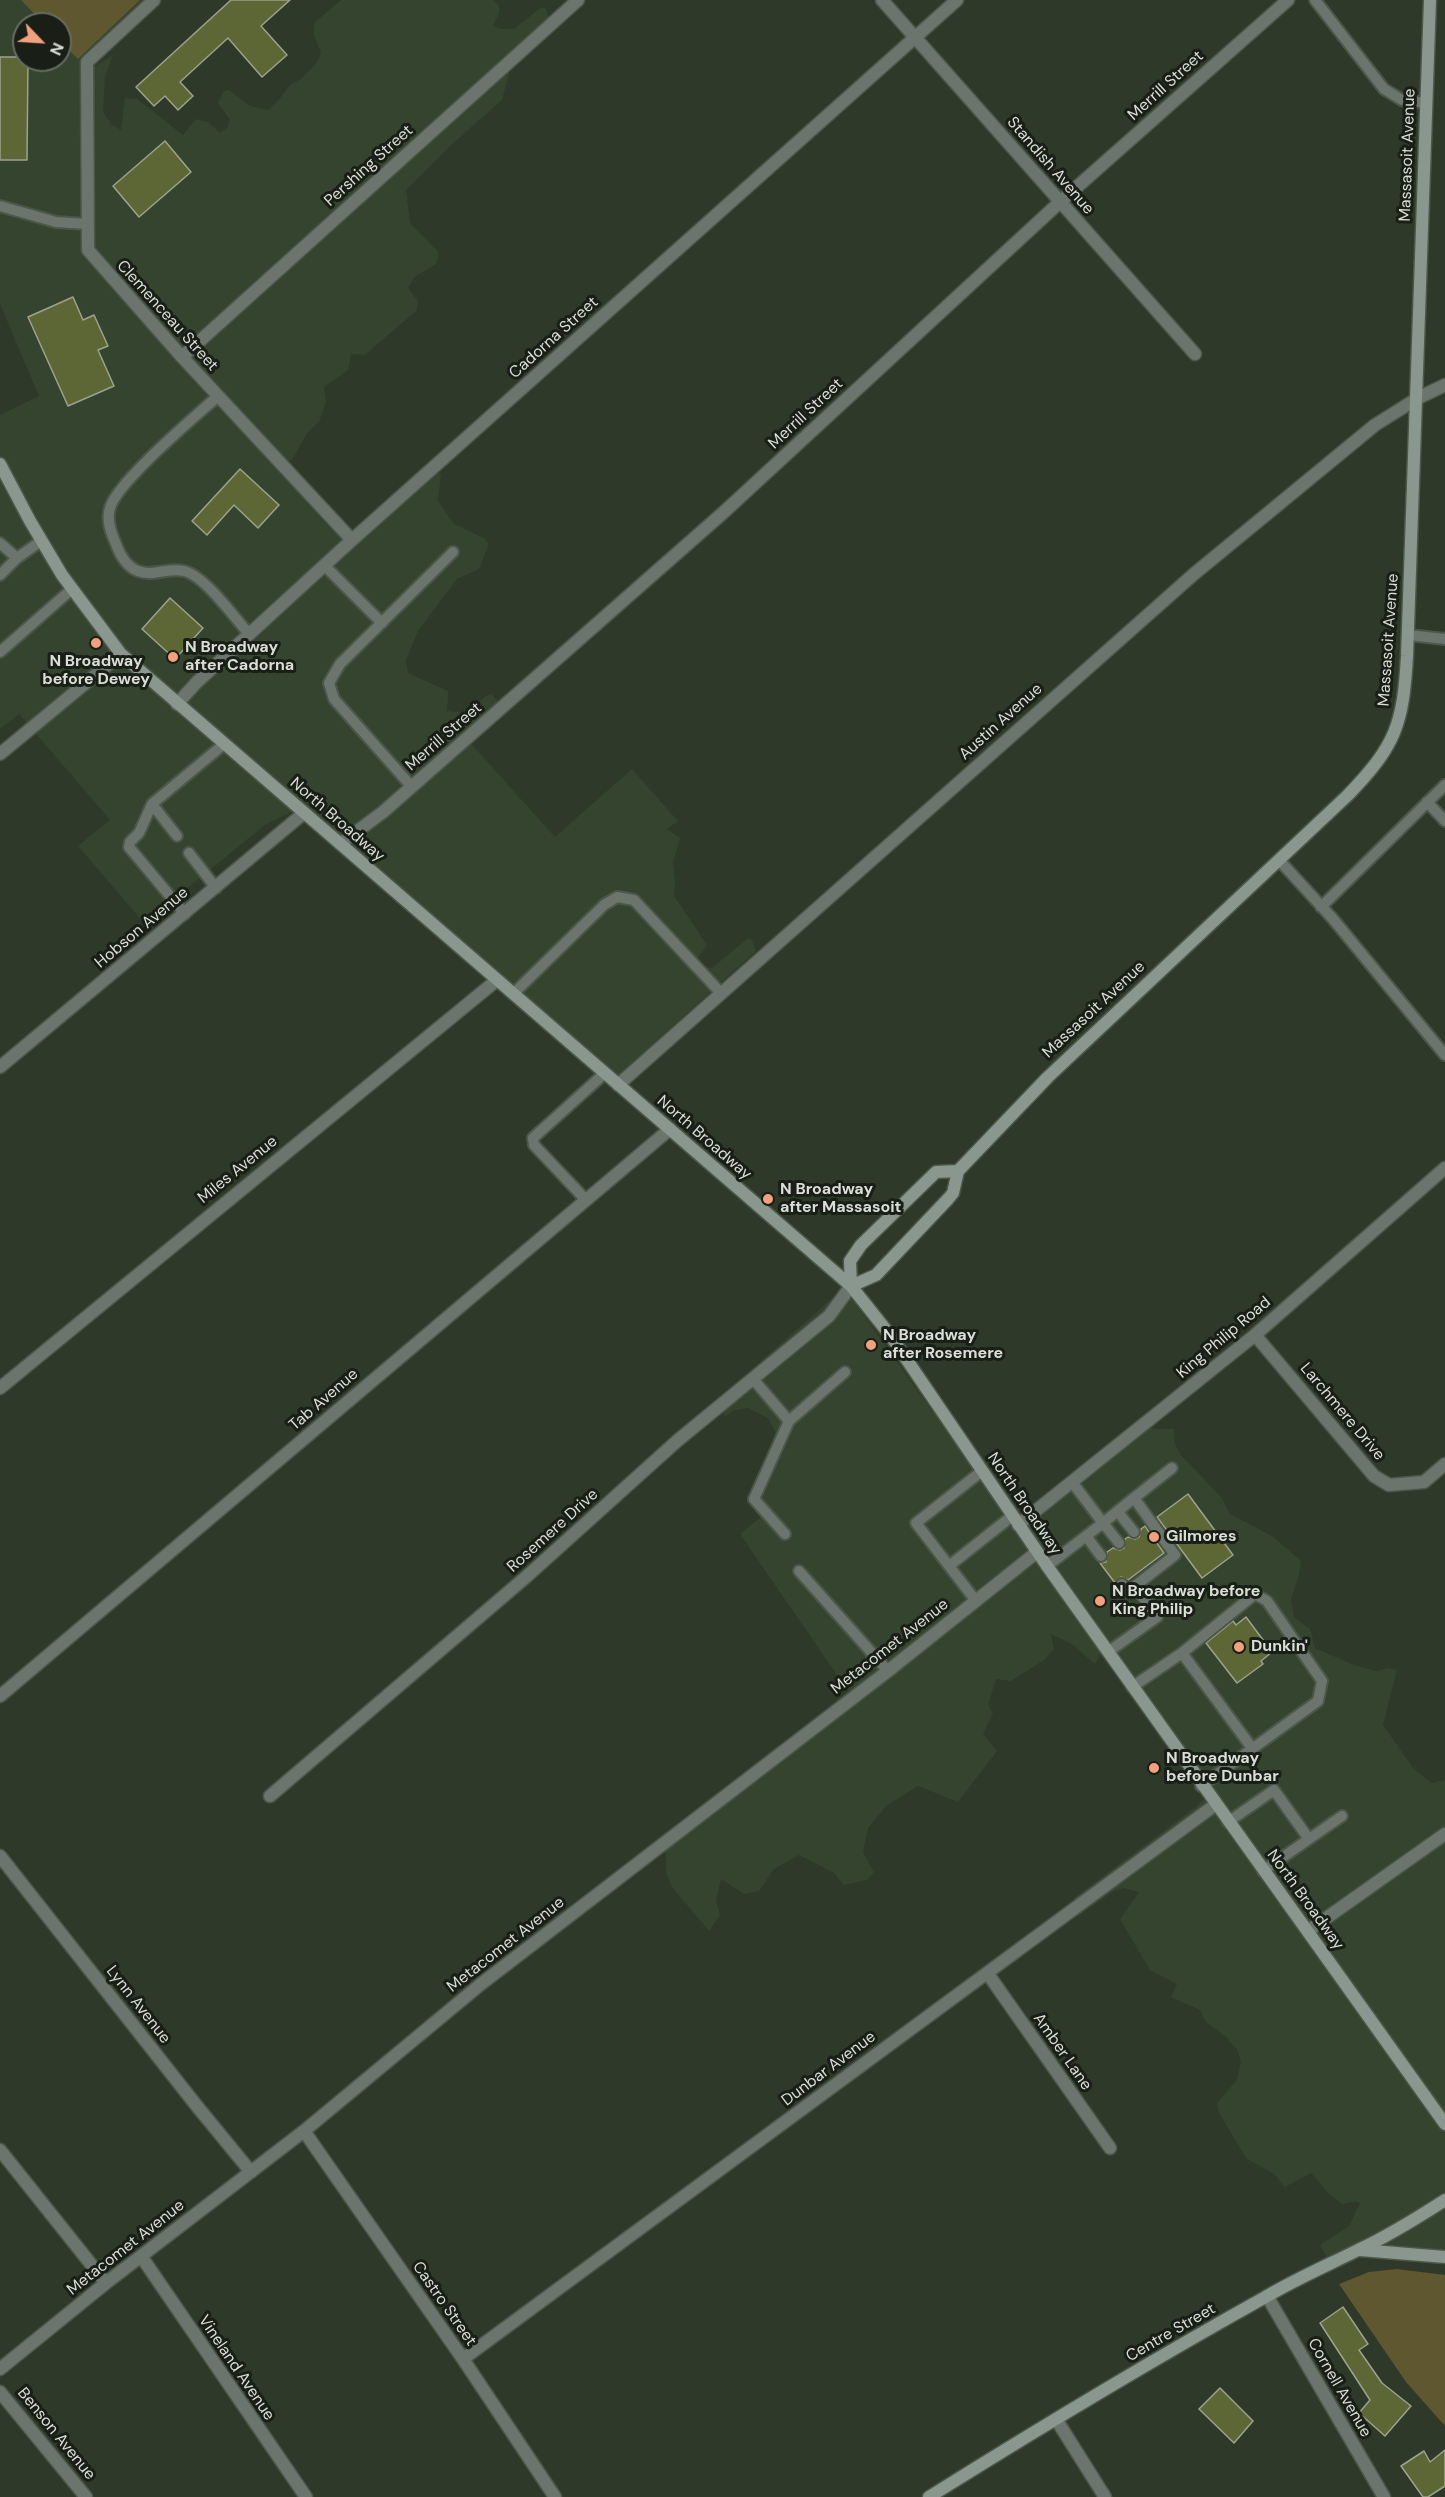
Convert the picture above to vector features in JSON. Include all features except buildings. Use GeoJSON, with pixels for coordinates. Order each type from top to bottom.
{"type":"FeatureCollection","features":[{"type":"Feature","properties":{"kind":"main road","name":"Massasoit Avenue"},"geometry":{"type":"LineString","coordinates":[[851,1286],[876,1275],[953,1193],[958,1171],[1048,1077],[1357,785],[1389,746],[1398,725],[1402,704],[1408,635],[1430,0]]}},
{"type":"Feature","properties":{"kind":"main road","name":"North Broadway"},"geometry":{"type":"LineString","coordinates":[[0,464],[41,541],[72,589],[121,654],[851,1286],[890,1335],[1037,1552],[1215,1805],[1445,2124]]}},
{"type":"Feature","properties":{"kind":"main road"},"geometry":{"type":"LineString","coordinates":[[851,1286],[850,1261],[861,1245],[929,1177],[936,1172],[958,1171]]}},
{"type":"Feature","properties":{"kind":"main road"},"geometry":{"type":"LineString","coordinates":[[1359,2250],[1445,2200]]}},
{"type":"Feature","properties":{"kind":"main road","name":"Centre Street"},"geometry":{"type":"LineString","coordinates":[[929,2497],[1056,2419],[1315,2269],[1359,2250],[1445,2257]]}},
{"type":"Feature","properties":{"kind":"street","name":"Clemenceau Street"},"geometry":{"type":"LineString","coordinates":[[154,0],[87,62],[88,250],[182,357],[352,540]]}},
{"type":"Feature","properties":{"kind":"street","name":"Pershing Street"},"geometry":{"type":"LineString","coordinates":[[182,357],[578,0]]}},
{"type":"Feature","properties":{"kind":"street","name":"Standish Avenue"},"geometry":{"type":"LineString","coordinates":[[882,0],[1194,354]]}},
{"type":"Feature","properties":{"kind":"street","name":"Cadorna Street"},"geometry":{"type":"LineString","coordinates":[[177,704],[197,682],[324,565],[957,0]]}},
{"type":"Feature","properties":{"kind":"street","name":"Merrill Street"},"geometry":{"type":"LineString","coordinates":[[340,844],[383,813],[724,512],[1060,202],[1288,0]]}},
{"type":"Feature","properties":{"kind":"street","name":"Austin Avenue"},"geometry":{"type":"LineString","coordinates":[[618,1085],[1194,574],[1375,425],[1418,398],[1445,385]]}},
{"type":"Feature","properties":{"kind":"street"},"geometry":{"type":"LineString","coordinates":[[0,754],[121,654]]}},
{"type":"Feature","properties":{"kind":"street","name":"Hobson Avenue"},"geometry":{"type":"LineString","coordinates":[[0,1067],[304,813]]}},
{"type":"Feature","properties":{"kind":"street","name":"Miles Avenue"},"geometry":{"type":"LineString","coordinates":[[0,1388],[497,980]]}},
{"type":"Feature","properties":{"kind":"street","name":"Tab Avenue"},"geometry":{"type":"LineString","coordinates":[[0,1696],[670,1129]]}},
{"type":"Feature","properties":{"kind":"street","name":"King Philip Road"},"geometry":{"type":"LineString","coordinates":[[1015,1520],[1072,1482],[1255,1335],[1445,1168]]}},
{"type":"Feature","properties":{"kind":"street","name":"Rosemere Drive"},"geometry":{"type":"LineString","coordinates":[[270,1796],[526,1577],[677,1441],[829,1316],[851,1286]]}},
{"type":"Feature","properties":{"kind":"street","name":"Larchmere Drive"},"geometry":{"type":"LineString","coordinates":[[1255,1335],[1374,1476],[1389,1485],[1424,1482],[1445,1464]]}},
{"type":"Feature","properties":{"kind":"street","name":"Metacomet Avenue"},"geometry":{"type":"LineString","coordinates":[[0,2369],[106,2283],[304,2131],[481,1984],[888,1671],[1037,1552]]}},
{"type":"Feature","properties":{"kind":"street","name":"Dunbar Avenue"},"geometry":{"type":"LineString","coordinates":[[463,2359],[1215,1805]]}},
{"type":"Feature","properties":{"kind":"street"},"geometry":{"type":"LineString","coordinates":[[1308,1931],[1445,1834]]}},
{"type":"Feature","properties":{"kind":"street","name":"Lynn Avenue"},"geometry":{"type":"LineString","coordinates":[[0,1856],[251,2172]]}},
{"type":"Feature","properties":{"kind":"street","name":"Amber Lane"},"geometry":{"type":"LineString","coordinates":[[988,1974],[1110,2148]]}},
{"type":"Feature","properties":{"kind":"street","name":"Castro Street"},"geometry":{"type":"LineString","coordinates":[[304,2131],[463,2359],[555,2497]]}},
{"type":"Feature","properties":{"kind":"street"},"geometry":{"type":"LineString","coordinates":[[0,2150],[106,2283]]}},
{"type":"Feature","properties":{"kind":"street","name":"Vineland Avenue"},"geometry":{"type":"LineString","coordinates":[[141,2256],[306,2497]]}},
{"type":"Feature","properties":{"kind":"street","name":"Cornell Avenue"},"geometry":{"type":"LineString","coordinates":[[1267,2296],[1384,2497]]}},
{"type":"Feature","properties":{"kind":"street","name":"Benson Avenue"},"geometry":{"type":"LineString","coordinates":[[0,2392],[86,2497]]}},
{"type":"Feature","properties":{"kind":"street"},"geometry":{"type":"LineString","coordinates":[[1056,2419],[1105,2497]]}},
{"type":"Feature","properties":{"kind":"lane"},"geometry":{"type":"LineString","coordinates":[[1315,0],[1384,89],[1402,100],[1426,103]]}},
{"type":"Feature","properties":{"kind":"lane"},"geometry":{"type":"LineString","coordinates":[[0,206],[56,222],[87,224]]}},
{"type":"Feature","properties":{"kind":"lane"},"geometry":{"type":"LineString","coordinates":[[218,396],[121,487],[110,508],[109,527],[127,564],[137,571],[152,574],[174,570],[185,571],[198,577],[249,634]]}},
{"type":"Feature","properties":{"kind":"lane"},"geometry":{"type":"LineString","coordinates":[[0,575],[17,558],[41,541]]}},
{"type":"Feature","properties":{"kind":"lane"},"geometry":{"type":"LineString","coordinates":[[0,543],[17,558]]}},
{"type":"Feature","properties":{"kind":"lane"},"geometry":{"type":"LineString","coordinates":[[412,787],[334,699],[330,683],[340,664],[453,552]]}},
{"type":"Feature","properties":{"kind":"lane"},"geometry":{"type":"LineString","coordinates":[[324,565],[382,622]]}},
{"type":"Feature","properties":{"kind":"lane"},"geometry":{"type":"LineString","coordinates":[[0,652],[72,589]]}},
{"type":"Feature","properties":{"kind":"lane"},"geometry":{"type":"LineString","coordinates":[[1408,635],[1445,639]]}},
{"type":"Feature","properties":{"kind":"lane"},"geometry":{"type":"LineString","coordinates":[[184,914],[129,847],[130,842],[139,833],[152,804],[224,744]]}},
{"type":"Feature","properties":{"kind":"lane"},"geometry":{"type":"LineString","coordinates":[[1321,907],[1445,785]]}},
{"type":"Feature","properties":{"kind":"lane"},"geometry":{"type":"LineString","coordinates":[[1427,802],[1445,821]]}},
{"type":"Feature","properties":{"kind":"lane"},"geometry":{"type":"LineString","coordinates":[[152,804],[177,836]]}},
{"type":"Feature","properties":{"kind":"lane"},"geometry":{"type":"LineString","coordinates":[[189,853],[216,888]]}},
{"type":"Feature","properties":{"kind":"lane"},"geometry":{"type":"LineString","coordinates":[[1279,860],[1445,1055]]}},
{"type":"Feature","properties":{"kind":"lane"},"geometry":{"type":"LineString","coordinates":[[513,994],[604,905],[617,897],[634,900],[721,993]]}},
{"type":"Feature","properties":{"kind":"lane"},"geometry":{"type":"LineString","coordinates":[[586,1200],[534,1145],[533,1138],[605,1073]]}},
{"type":"Feature","properties":{"kind":"lane"},"geometry":{"type":"LineString","coordinates":[[784,1534],[754,1499],[789,1421],[845,1372]]}},
{"type":"Feature","properties":{"kind":"lane"},"geometry":{"type":"LineString","coordinates":[[753,1379],[789,1421]]}},
{"type":"Feature","properties":{"kind":"lane"},"geometry":{"type":"LineString","coordinates":[[1047,1566],[1172,1468]]}},
{"type":"Feature","properties":{"kind":"lane"},"geometry":{"type":"LineString","coordinates":[[976,1600],[916,1523],[982,1471]]}},
{"type":"Feature","properties":{"kind":"lane"},"geometry":{"type":"LineString","coordinates":[[1072,1482],[1119,1543]]}},
{"type":"Feature","properties":{"kind":"lane"},"geometry":{"type":"LineString","coordinates":[[1122,1584],[1128,1592],[1143,1574],[1158,1563],[1175,1555],[1134,1498]]}},
{"type":"Feature","properties":{"kind":"lane"},"geometry":{"type":"LineString","coordinates":[[1118,1512],[1134,1532]]}},
{"type":"Feature","properties":{"kind":"lane"},"geometry":{"type":"LineString","coordinates":[[949,1566],[1015,1520]]}},
{"type":"Feature","properties":{"kind":"lane"},"geometry":{"type":"LineString","coordinates":[[1086,1536],[1101,1556]]}},
{"type":"Feature","properties":{"kind":"lane"},"geometry":{"type":"LineString","coordinates":[[799,1571],[888,1671]]}},
{"type":"Feature","properties":{"kind":"lane"},"geometry":{"type":"LineString","coordinates":[[1108,1652],[1157,1617],[1135,1586]]}},
{"type":"Feature","properties":{"kind":"lane"},"geometry":{"type":"LineString","coordinates":[[1132,1687],[1182,1653],[1255,1594],[1267,1601],[1322,1681],[1318,1701],[1202,1786]]}},
{"type":"Feature","properties":{"kind":"lane"},"geometry":{"type":"LineString","coordinates":[[1182,1653],[1252,1748]]}},
{"type":"Feature","properties":{"kind":"lane"},"geometry":{"type":"LineString","coordinates":[[1228,1822],[1274,1790],[1309,1839]]}},
{"type":"Feature","properties":{"kind":"lane"},"geometry":{"type":"LineString","coordinates":[[1263,1871],[1342,1816]]}},
{"type":"Feature","properties":{"kind":"shaded area"},"geometry":{"type":"Polygon","coordinates":[[[0,0],[147,0],[86,68],[95,66],[113,55],[105,77],[103,112],[111,124],[121,130],[125,98],[137,99],[183,135],[196,119],[208,122],[220,133],[227,128],[230,120],[218,103],[224,91],[229,90],[250,106],[268,110],[291,84],[301,79],[316,64],[321,53],[314,35],[314,23],[341,0],[493,0],[499,6],[499,13],[493,26],[501,29],[514,29],[539,9],[545,7],[550,20],[511,66],[502,100],[451,145],[406,190],[410,223],[439,253],[436,264],[416,276],[408,287],[418,302],[417,310],[365,355],[351,354],[348,370],[324,387],[326,401],[319,422],[307,433],[292,460],[278,462],[275,467],[332,530],[344,539],[426,467],[441,474],[438,501],[454,524],[484,538],[489,544],[479,569],[457,579],[418,631],[406,660],[408,673],[448,691],[447,711],[466,713],[486,696],[492,694],[500,705],[465,737],[555,837],[632,769],[678,821],[667,829],[680,838],[673,863],[674,896],[707,945],[693,965],[712,968],[748,938],[752,940],[756,951],[616,1077],[295,810],[265,825],[144,923],[78,846],[110,820],[19,714],[0,729],[0,415],[39,396],[0,304],[0,0]]]}},
{"type":"Feature","properties":{"kind":"shaded area"},"geometry":{"type":"Polygon","coordinates":[[[21,0],[140,0],[78,59],[72,53],[72,12],[32,12],[21,0]]]}},
{"type":"Feature","properties":{"kind":"shaded area"},"geometry":{"type":"Polygon","coordinates":[[[845,1289],[1014,1526],[1138,1424],[1155,1429],[1174,1429],[1175,1444],[1181,1455],[1221,1497],[1230,1514],[1272,1536],[1301,1561],[1299,1576],[1291,1599],[1294,1617],[1310,1629],[1315,1648],[1354,1665],[1376,1671],[1389,1668],[1397,1670],[1383,1725],[1413,1768],[1431,1783],[1445,1780],[1445,2258],[1352,2246],[1327,2257],[1320,2245],[1349,2226],[1360,2203],[1356,2201],[1342,2204],[1328,2193],[1311,2173],[1285,2187],[1274,2174],[1246,2158],[1219,2113],[1217,2103],[1237,2080],[1241,2062],[1237,2049],[1224,2035],[1206,2022],[1200,2010],[1171,1997],[1177,1984],[1150,1970],[1120,1919],[1139,1892],[1123,1888],[1112,1892],[1078,1916],[1076,1913],[1074,1898],[1207,1796],[1103,1650],[1095,1664],[1072,1644],[1051,1634],[1054,1649],[1044,1660],[1011,1681],[996,1679],[988,1705],[993,1713],[983,1734],[997,1751],[958,1802],[918,1786],[886,1806],[868,1828],[863,1852],[874,1872],[867,1880],[844,1885],[834,1873],[799,1855],[774,1869],[759,1891],[744,1894],[721,1879],[716,1900],[720,1915],[709,1931],[672,1887],[666,1872],[666,1845],[662,1842],[848,1691],[740,1534],[768,1511],[757,1494],[776,1456],[775,1432],[768,1418],[748,1408],[734,1410],[725,1417],[717,1400],[845,1289]]]}},
{"type":"Feature","properties":{"kind":"shaded area"},"geometry":{"type":"Polygon","coordinates":[[[1397,2269],[1445,2275],[1445,2426],[1406,2382],[1339,2284],[1369,2272],[1397,2269]]]}},
{"type":"Feature","properties":{"kind":"place","name":"N Broadway before Dewey"},"geometry":{"type":"Point","coordinates":[96,643]}},
{"type":"Feature","properties":{"kind":"place","name":"N Broadway after Cadorna"},"geometry":{"type":"Point","coordinates":[173,657]}},
{"type":"Feature","properties":{"kind":"place","name":"N Broadway after Massasoit"},"geometry":{"type":"Point","coordinates":[768,1199]}},
{"type":"Feature","properties":{"kind":"place","name":"N Broadway after Rosemere"},"geometry":{"type":"Point","coordinates":[871,1345]}},
{"type":"Feature","properties":{"kind":"place","name":"Gilmores"},"geometry":{"type":"Point","coordinates":[1154,1537]}},
{"type":"Feature","properties":{"kind":"place","name":"N Broadway before King Philip"},"geometry":{"type":"Point","coordinates":[1100,1601]}},
{"type":"Feature","properties":{"kind":"place","name":"Dunkin'"},"geometry":{"type":"Point","coordinates":[1239,1647]}},
{"type":"Feature","properties":{"kind":"place","name":"N Broadway before Dunbar"},"geometry":{"type":"Point","coordinates":[1154,1768]}}]}
